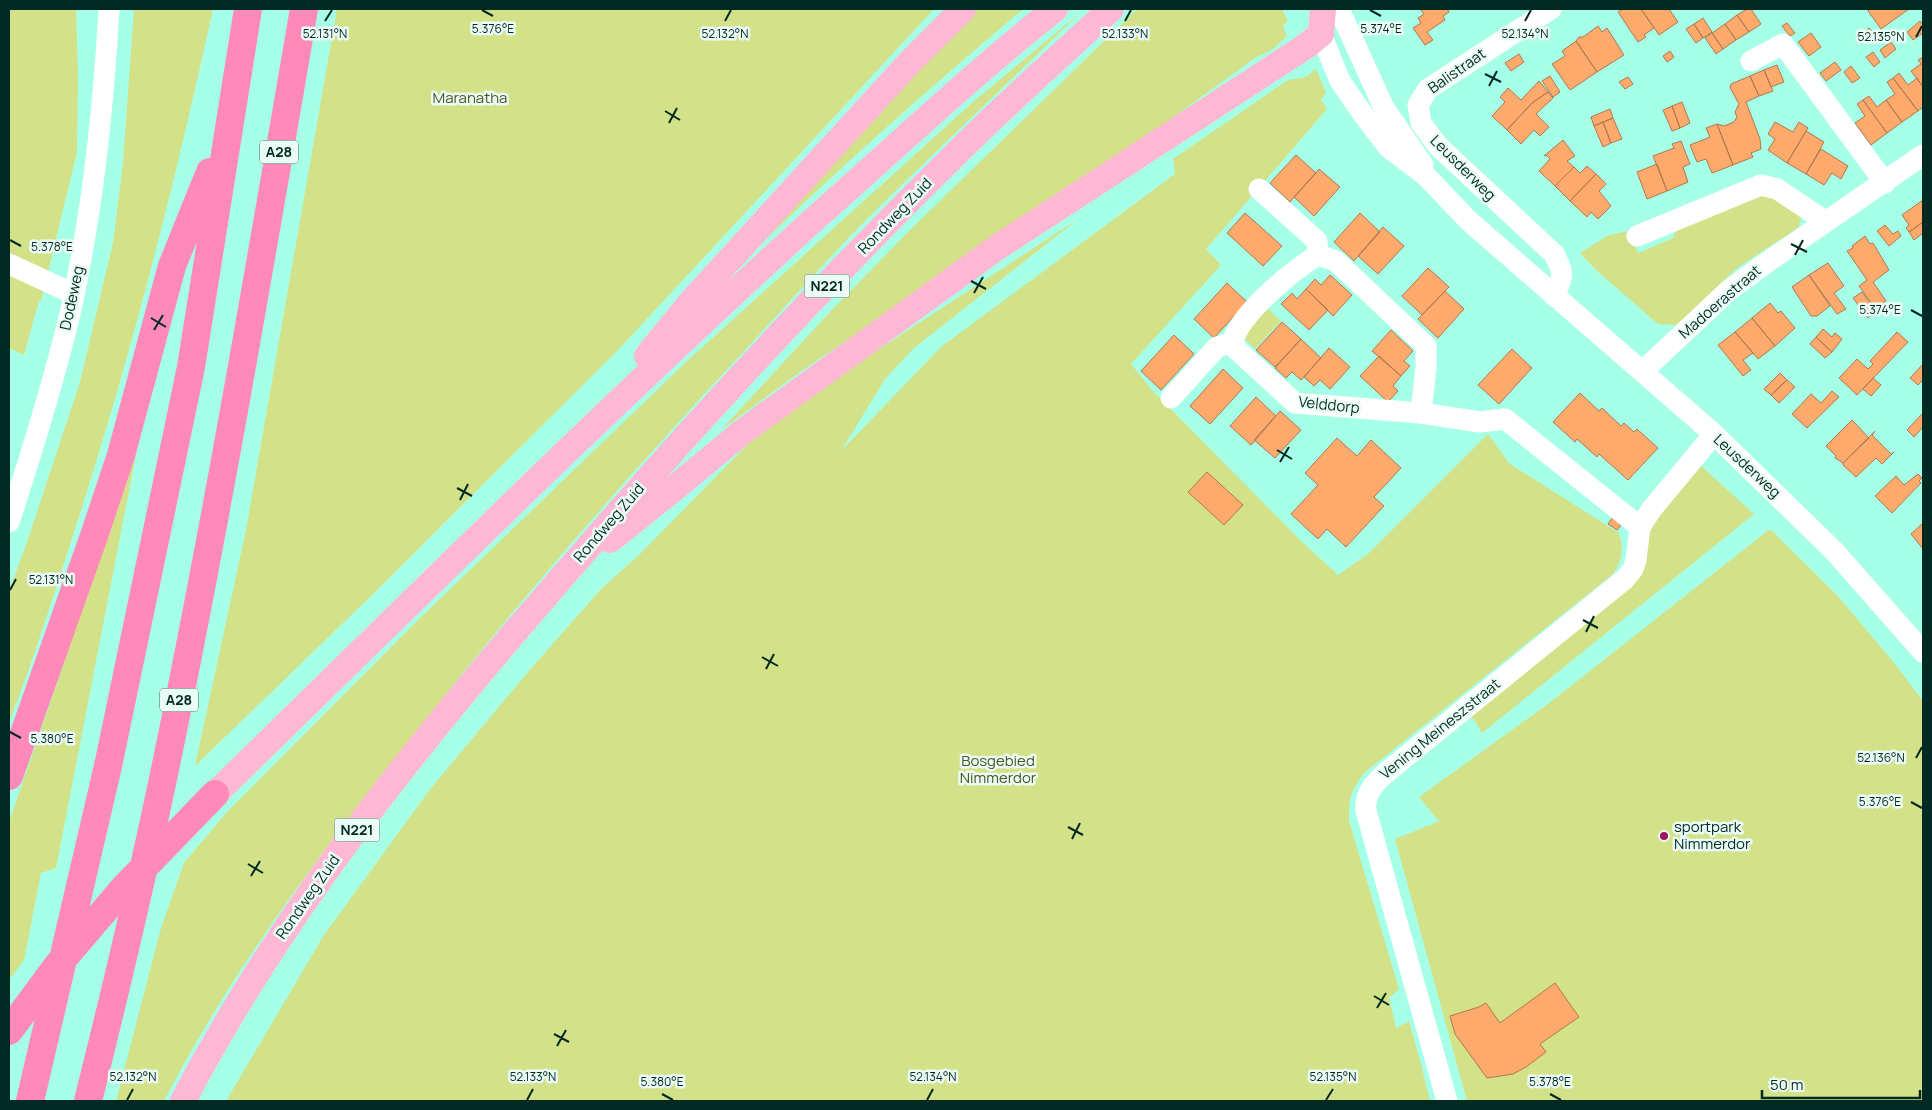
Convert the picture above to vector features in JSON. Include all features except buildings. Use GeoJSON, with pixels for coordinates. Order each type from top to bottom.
{"type":"FeatureCollection","features":[{"type":"Feature","properties":{"kind":"highway"},"geometry":{"type":"LineString","coordinates":[[30,1101],[108,766],[191,367],[248,9]]}},
{"type":"Feature","properties":{"kind":"highway","name":"A28"},"geometry":{"type":"LineString","coordinates":[[88,1101],[123,960],[164,774],[238,395],[304,9]]}},
{"type":"Feature","properties":{"kind":"highway"},"geometry":{"type":"LineString","coordinates":[[9,776],[121,455],[172,266],[228,127]]}},
{"type":"Feature","properties":{"kind":"highway"},"geometry":{"type":"LineString","coordinates":[[9,1031],[57,966],[123,889],[215,794]]}},
{"type":"Feature","properties":{"kind":"main road"},"geometry":{"type":"LineString","coordinates":[[583,434],[690,303],[910,62],[963,9]]}},
{"type":"Feature","properties":{"kind":"main road"},"geometry":{"type":"LineString","coordinates":[[215,794],[583,434],[764,265],[934,112],[1024,33],[1055,9]]}},
{"type":"Feature","properties":{"kind":"main road","name":"Rondweg Zuid"},"geometry":{"type":"LineString","coordinates":[[183,1101],[244,994],[325,871],[419,747],[560,579],[638,490],[766,350],[872,239],[968,142],[1111,9]]}},
{"type":"Feature","properties":{"kind":"main road","name":"Leusderweg"},"geometry":{"type":"LineString","coordinates":[[1313,9],[1321,34]]}},
{"type":"Feature","properties":{"kind":"main road"},"geometry":{"type":"LineString","coordinates":[[1321,34],[1324,9]]}},
{"type":"Feature","properties":{"kind":"main road","name":"N221"},"geometry":{"type":"LineString","coordinates":[[560,579],[741,433],[994,249],[1275,67],[1321,34]]}},
{"type":"Feature","properties":{"kind":"street","name":"Dodeweg"},"geometry":{"type":"LineString","coordinates":[[9,522],[36,438],[70,316],[88,223],[98,150],[106,70],[109,9]]}},
{"type":"Feature","properties":{"kind":"street","name":"Leusderweg"},"geometry":{"type":"LineString","coordinates":[[1339,9],[1384,108],[1396,143]]}},
{"type":"Feature","properties":{"kind":"street","name":"Balistraat"},"geometry":{"type":"LineString","coordinates":[[1418,105],[1428,88],[1551,9]]}},
{"type":"Feature","properties":{"kind":"street","name":"Leusderweg"},"geometry":{"type":"LineString","coordinates":[[1321,34],[1340,81],[1365,117],[1422,162],[1425,175],[1469,221],[1714,434],[1835,552],[1923,652]]}},
{"type":"Feature","properties":{"kind":"street"},"geometry":{"type":"LineString","coordinates":[[1751,61],[1783,44],[1885,183]]}},
{"type":"Feature","properties":{"kind":"street","name":"Leusderweg"},"geometry":{"type":"LineString","coordinates":[[1418,105],[1421,123],[1438,146],[1554,254],[1563,271],[1561,281],[1554,296]]}},
{"type":"Feature","properties":{"kind":"street","name":"Madoerastraat"},"geometry":{"type":"LineString","coordinates":[[1643,371],[1728,291],[1825,221],[1885,183],[1923,155]]}},
{"type":"Feature","properties":{"kind":"street"},"geometry":{"type":"LineString","coordinates":[[1636,236],[1761,185],[1777,189],[1825,221]]}},
{"type":"Feature","properties":{"kind":"street"},"geometry":{"type":"LineString","coordinates":[[1259,188],[1317,241],[1318,255]]}},
{"type":"Feature","properties":{"kind":"street"},"geometry":{"type":"LineString","coordinates":[[1171,398],[1217,347],[1234,342],[1234,334],[1245,318],[1270,293],[1303,264],[1318,255],[1336,261],[1426,346],[1421,413]]}},
{"type":"Feature","properties":{"kind":"street"},"geometry":{"type":"LineString","coordinates":[[9,264],[74,294]]}},
{"type":"Feature","properties":{"kind":"street","name":"Velddorp"},"geometry":{"type":"LineString","coordinates":[[1234,342],[1234,348],[1295,403],[1421,413],[1480,422],[1505,419],[1640,527]]}},
{"type":"Feature","properties":{"kind":"street","name":"Vening Meineszstraat"},"geometry":{"type":"LineString","coordinates":[[1447,1101],[1366,811],[1365,800],[1368,792],[1388,770],[1625,579],[1633,569],[1636,560],[1640,527],[1651,510],[1714,434]]}},
{"type":"Feature","properties":{"kind":"green space"},"geometry":{"type":"Polygon","coordinates":[[[9,9],[76,9],[78,75],[77,152],[41,301],[39,301],[24,355],[9,348],[9,9]]]}},
{"type":"Feature","properties":{"kind":"green space"},"geometry":{"type":"Polygon","coordinates":[[[134,9],[213,9],[167,206],[133,336],[95,465],[51,602],[9,722],[9,591],[80,382],[113,243],[123,162],[134,9]]]}},
{"type":"Feature","properties":{"kind":"green space","name":"Maranatha"},"geometry":{"type":"Polygon","coordinates":[[[337,9],[934,9],[619,349],[373,594],[195,766],[246,530],[337,9]]]}},
{"type":"Feature","properties":{"kind":"green space"},"geometry":{"type":"Polygon","coordinates":[[[974,9],[1023,9],[884,130],[749,256],[974,9]]]}},
{"type":"Feature","properties":{"kind":"green space"},"geometry":{"type":"Polygon","coordinates":[[[1137,9],[1282,9],[1288,21],[1283,26],[1287,36],[1273,49],[1255,58],[1113,161],[800,372],[721,430],[829,313],[912,228],[1137,9]]]}},
{"type":"Feature","properties":{"kind":"green space"},"geometry":{"type":"Polygon","coordinates":[[[1081,12],[895,191],[838,249],[663,439],[541,579],[387,768],[284,906],[221,1001],[164,1101],[116,1101],[161,928],[184,863],[227,812],[419,619],[686,362],[973,102],[1081,12]]]}},
{"type":"Feature","properties":{"kind":"green space","name":"Bosgebied Nimmerdor"},"geometry":{"type":"Polygon","coordinates":[[[1316,69],[1326,93],[1321,100],[1327,109],[1206,249],[1221,265],[1131,364],[1152,390],[1301,541],[1338,575],[1368,554],[1488,434],[1510,464],[1619,533],[1621,544],[1620,560],[1613,574],[1364,773],[1351,796],[1349,821],[1399,989],[1389,998],[1396,1028],[1409,1021],[1430,1101],[226,1101],[324,935],[431,788],[528,672],[602,588],[640,554],[749,443],[867,357],[1078,219],[914,348],[885,379],[841,451],[941,347],[1175,174],[1173,159],[1288,80],[1306,77],[1316,69]]]}},
{"type":"Feature","properties":{"kind":"green space"},"geometry":{"type":"Polygon","coordinates":[[[1766,193],[1801,217],[1799,227],[1737,268],[1677,325],[1658,324],[1596,270],[1580,253],[1609,235],[1629,231],[1638,253],[1673,238],[1678,226],[1766,193]]]}},
{"type":"Feature","properties":{"kind":"green space"},"geometry":{"type":"Polygon","coordinates":[[[1266,307],[1281,321],[1255,349],[1241,335],[1266,307]]]}},
{"type":"Feature","properties":{"kind":"green space"},"geometry":{"type":"Polygon","coordinates":[[[144,413],[56,868],[41,873],[24,960],[9,980],[9,822],[64,663],[144,413]]]}},
{"type":"Feature","properties":{"kind":"green space"},"geometry":{"type":"Polygon","coordinates":[[[1699,464],[1754,514],[1482,733],[1471,715],[1627,588],[1648,526],[1699,464]]]}},
{"type":"Feature","properties":{"kind":"green space","name":"sportpark Nimmerdor"},"geometry":{"type":"Polygon","coordinates":[[[1770,529],[1837,595],[1895,664],[1923,701],[1923,1101],[1467,1101],[1395,839],[1440,821],[1419,797],[1548,704],[1770,529]]]}},
{"type":"Feature","properties":{"kind":"place","name":"sportpark Nimmerdor"},"geometry":{"type":"Point","coordinates":[1664,836]}}]}
